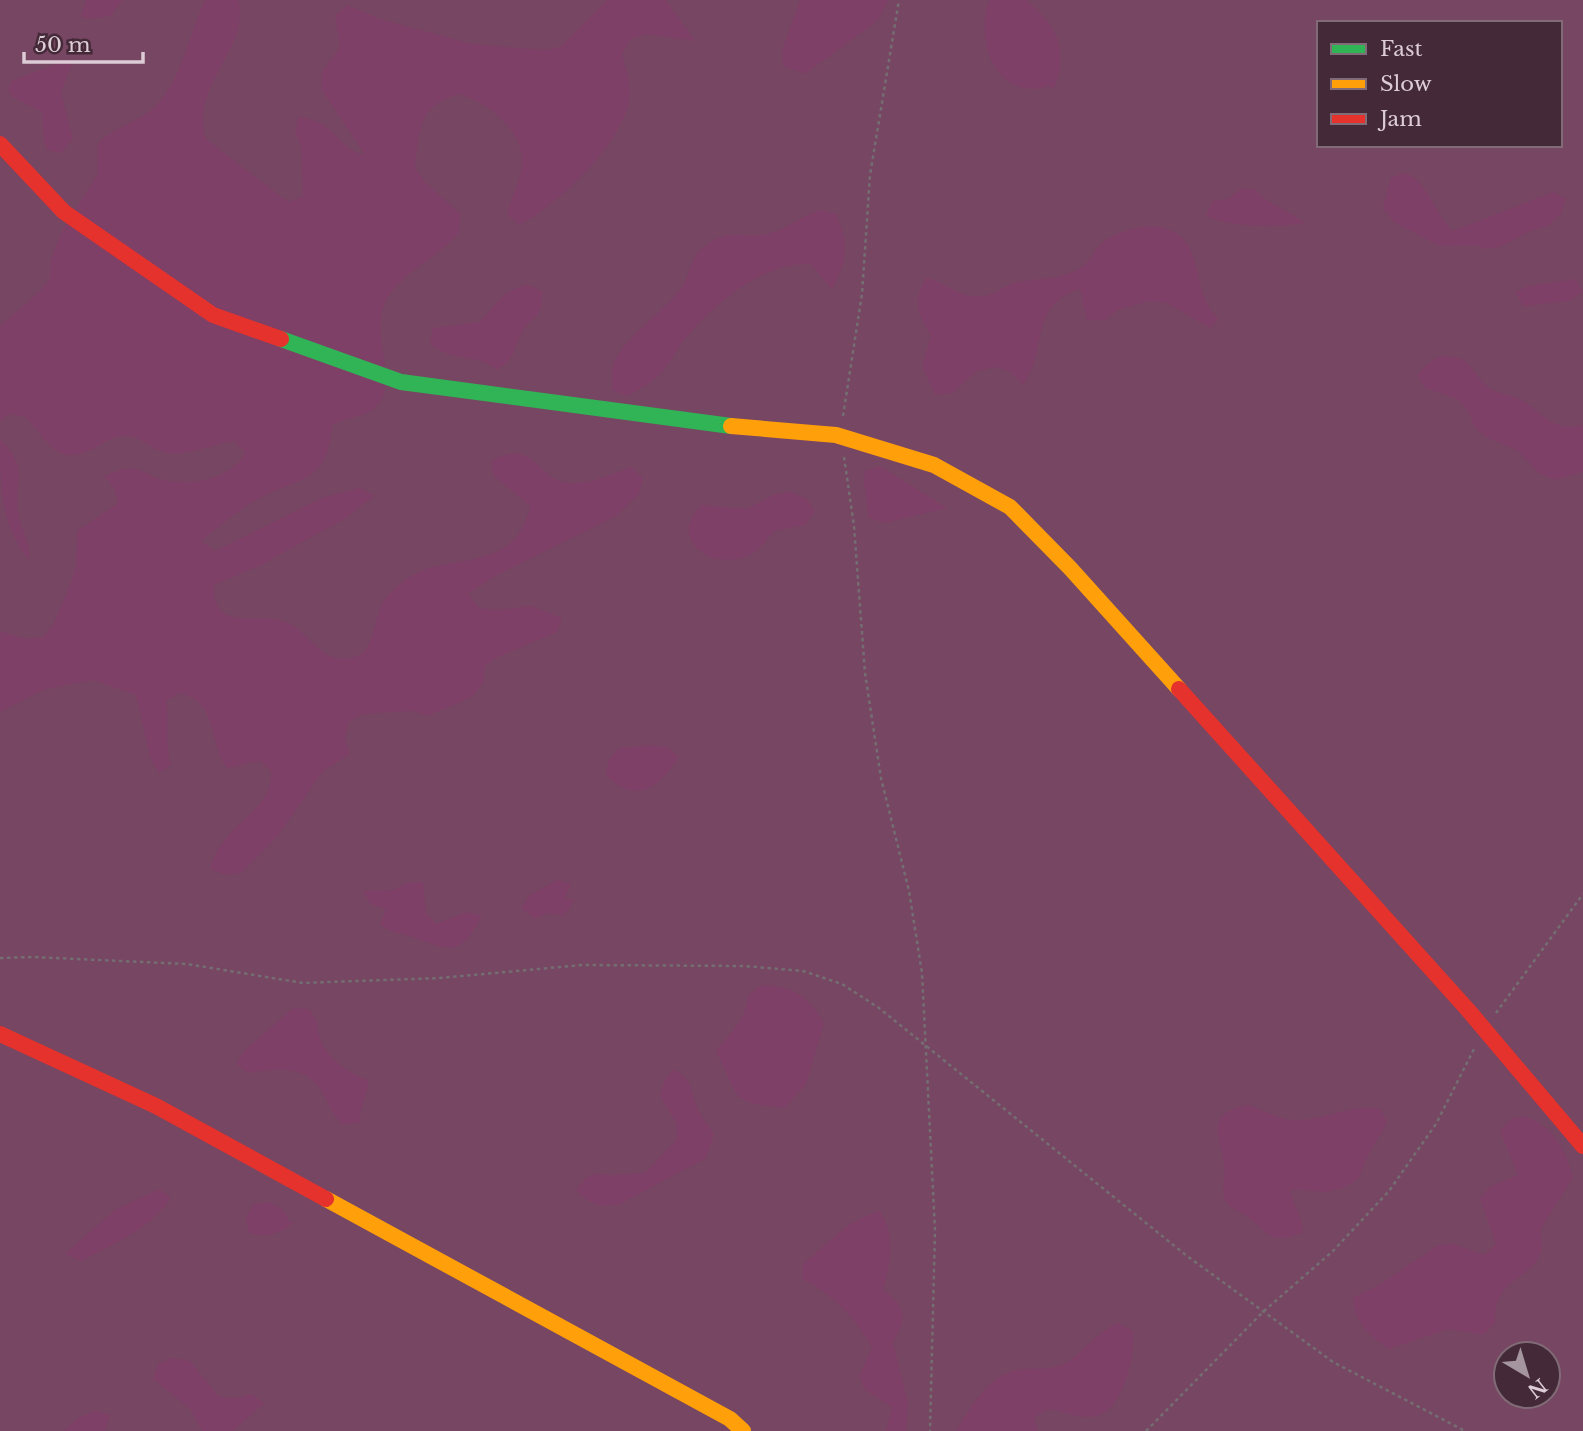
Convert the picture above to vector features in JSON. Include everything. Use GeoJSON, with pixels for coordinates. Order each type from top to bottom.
{"type":"FeatureCollection","features":[{"type":"Feature","properties":{"kind":"street"},"geometry":{"type":"LineString","coordinates":[[0,144],[64,212],[212,315],[401,382],[736,427],[841,436],[934,465],[1010,507],[1070,568],[1484,1029],[1583,1146]]}},
{"type":"Feature","properties":{"kind":"street"},"geometry":{"type":"LineString","coordinates":[[0,1034],[156,1106],[730,1419],[743,1431]]}},
{"type":"Feature","properties":{"kind":"path"},"geometry":{"type":"LineString","coordinates":[[899,0],[870,175],[862,294],[841,436],[854,526],[865,673],[881,778],[909,891],[922,974],[935,1230],[930,1431]]}},
{"type":"Feature","properties":{"kind":"path"},"geometry":{"type":"LineString","coordinates":[[1146,1431],[1264,1311],[1333,1251],[1389,1191],[1436,1124],[1484,1029],[1583,894]]}},
{"type":"Feature","properties":{"kind":"path"},"geometry":{"type":"LineString","coordinates":[[0,958],[187,964],[303,983],[440,978],[582,965],[744,966],[803,971],[842,984],[924,1044],[1187,1256],[1333,1362],[1465,1431]]}},
{"type":"Feature","properties":{"kind":"shaded area"},"geometry":{"type":"Polygon","coordinates":[[[0,0],[1583,0],[1583,1431],[0,1431],[0,0]]]}},
{"type":"Feature","properties":{"kind":"shaded area"},"geometry":{"type":"Polygon","coordinates":[[[86,0],[122,1],[110,16],[88,19],[81,16],[86,0]]]}},
{"type":"Feature","properties":{"kind":"shaded area"},"geometry":{"type":"Polygon","coordinates":[[[205,0],[238,0],[240,17],[237,34],[212,83],[206,101],[203,119],[206,139],[288,202],[303,196],[301,147],[295,132],[298,117],[322,124],[348,147],[365,155],[321,89],[322,72],[340,47],[335,15],[348,5],[380,19],[472,44],[543,50],[560,47],[607,0],[666,0],[695,41],[647,34],[631,39],[622,54],[629,84],[629,102],[613,137],[568,189],[519,225],[507,214],[520,174],[520,149],[516,138],[501,118],[481,103],[459,94],[445,99],[428,112],[420,130],[415,167],[425,182],[460,214],[459,233],[409,274],[385,303],[381,316],[385,372],[383,397],[372,410],[332,425],[329,444],[318,469],[309,476],[251,503],[201,541],[215,551],[324,497],[360,488],[374,496],[346,518],[261,565],[214,585],[216,600],[221,610],[229,616],[239,618],[286,622],[326,654],[346,659],[365,651],[385,599],[403,581],[426,569],[491,554],[504,548],[515,538],[524,525],[530,506],[494,476],[491,461],[518,454],[535,462],[549,475],[568,483],[592,481],[631,467],[643,478],[639,494],[616,516],[495,576],[468,594],[479,608],[496,610],[531,606],[562,618],[557,632],[498,657],[485,666],[484,682],[473,696],[459,703],[427,716],[413,711],[363,714],[349,722],[345,738],[350,754],[323,771],[276,838],[241,873],[226,875],[210,869],[216,852],[264,798],[271,771],[260,761],[227,768],[206,713],[191,697],[179,693],[166,701],[171,765],[159,773],[150,757],[136,695],[93,680],[43,690],[0,712],[0,631],[26,639],[43,637],[53,625],[72,580],[76,564],[77,531],[118,503],[114,488],[104,476],[119,470],[132,469],[168,481],[206,480],[228,470],[238,463],[245,453],[235,441],[184,453],[167,453],[125,436],[111,439],[76,455],[66,455],[51,446],[26,417],[10,414],[0,421],[0,326],[40,291],[50,278],[50,262],[62,231],[97,175],[98,143],[146,113],[162,98],[177,72],[205,0]]]}},
{"type":"Feature","properties":{"kind":"shaded area"},"geometry":{"type":"Polygon","coordinates":[[[800,0],[889,0],[877,21],[805,74],[783,66],[782,50],[800,0]]]}},
{"type":"Feature","properties":{"kind":"shaded area"},"geometry":{"type":"Polygon","coordinates":[[[989,0],[1026,0],[1046,19],[1058,40],[1060,51],[1054,89],[1049,86],[1031,89],[1016,85],[1003,77],[994,65],[985,33],[989,0]]]}},
{"type":"Feature","properties":{"kind":"shaded area"},"geometry":{"type":"Polygon","coordinates":[[[65,61],[72,63],[61,93],[73,139],[61,153],[48,150],[44,143],[42,112],[12,97],[8,90],[11,82],[18,78],[65,61]]]}},
{"type":"Feature","properties":{"kind":"shaded area"},"geometry":{"type":"Polygon","coordinates":[[[1406,173],[1427,192],[1453,231],[1553,192],[1566,199],[1560,215],[1547,226],[1530,231],[1500,247],[1485,249],[1476,245],[1439,246],[1394,222],[1383,208],[1391,177],[1406,173]]]}},
{"type":"Feature","properties":{"kind":"shaded area"},"geometry":{"type":"Polygon","coordinates":[[[1240,189],[1254,189],[1265,199],[1306,223],[1241,225],[1206,216],[1212,201],[1228,199],[1240,189]]]}},
{"type":"Feature","properties":{"kind":"shaded area"},"geometry":{"type":"Polygon","coordinates":[[[821,210],[836,214],[845,244],[844,261],[832,290],[811,264],[774,270],[741,287],[725,299],[684,340],[666,367],[653,380],[627,396],[612,390],[616,358],[630,340],[679,291],[699,251],[714,240],[726,236],[770,233],[821,210]]]}},
{"type":"Feature","properties":{"kind":"shaded area"},"geometry":{"type":"Polygon","coordinates":[[[1146,226],[1167,229],[1181,237],[1190,248],[1202,292],[1219,319],[1210,328],[1167,303],[1149,301],[1118,310],[1105,320],[1087,320],[1080,289],[1064,296],[1046,317],[1036,357],[1023,385],[1011,372],[996,367],[977,371],[952,393],[935,395],[922,366],[931,336],[918,307],[919,294],[926,278],[965,295],[986,296],[1017,282],[1072,272],[1086,263],[1106,240],[1122,232],[1146,226]]]}},
{"type":"Feature","properties":{"kind":"shaded area"},"geometry":{"type":"Polygon","coordinates":[[[1576,279],[1583,292],[1569,301],[1523,306],[1515,292],[1528,286],[1576,279]]]}},
{"type":"Feature","properties":{"kind":"shaded area"},"geometry":{"type":"Polygon","coordinates":[[[528,285],[542,291],[540,309],[521,334],[511,358],[497,370],[480,361],[448,354],[430,344],[433,328],[480,322],[506,294],[528,285]]]}},
{"type":"Feature","properties":{"kind":"shaded area"},"geometry":{"type":"Polygon","coordinates":[[[1440,356],[1461,359],[1485,385],[1520,399],[1556,424],[1573,427],[1583,425],[1583,472],[1554,480],[1539,473],[1517,450],[1488,438],[1475,428],[1469,412],[1457,399],[1425,388],[1417,375],[1427,364],[1440,356]]]}},
{"type":"Feature","properties":{"kind":"shaded area"},"geometry":{"type":"Polygon","coordinates":[[[0,439],[16,460],[19,477],[17,505],[28,543],[29,560],[12,533],[7,518],[0,473],[0,439]]]}},
{"type":"Feature","properties":{"kind":"shaded area"},"geometry":{"type":"Polygon","coordinates":[[[880,466],[947,508],[884,523],[868,517],[865,471],[880,466]]]}},
{"type":"Feature","properties":{"kind":"shaded area"},"geometry":{"type":"Polygon","coordinates":[[[791,492],[807,499],[815,511],[805,525],[774,531],[755,552],[725,560],[700,551],[692,543],[689,532],[691,519],[701,505],[747,509],[775,494],[791,492]]]}},
{"type":"Feature","properties":{"kind":"shaded area"},"geometry":{"type":"Polygon","coordinates":[[[651,745],[667,747],[679,757],[655,784],[637,791],[617,784],[606,775],[609,760],[619,748],[651,745]]]}},
{"type":"Feature","properties":{"kind":"shaded area"},"geometry":{"type":"Polygon","coordinates":[[[557,880],[571,884],[565,898],[575,900],[563,916],[549,913],[534,919],[521,908],[530,895],[557,880]]]}},
{"type":"Feature","properties":{"kind":"shaded area"},"geometry":{"type":"Polygon","coordinates":[[[423,882],[426,913],[436,924],[467,912],[482,916],[461,944],[455,947],[439,946],[390,930],[380,924],[386,909],[370,904],[363,891],[393,890],[407,883],[423,882]]]}},
{"type":"Feature","properties":{"kind":"shaded area"},"geometry":{"type":"Polygon","coordinates":[[[762,985],[782,987],[799,994],[819,1014],[824,1024],[806,1084],[785,1108],[744,1100],[733,1088],[716,1051],[741,1019],[748,995],[762,985]]]}},
{"type":"Feature","properties":{"kind":"shaded area"},"geometry":{"type":"Polygon","coordinates":[[[293,1008],[309,1009],[316,1019],[321,1040],[328,1053],[347,1070],[368,1080],[360,1123],[342,1124],[318,1086],[302,1074],[282,1070],[249,1073],[236,1064],[244,1051],[293,1008]]]}},
{"type":"Feature","properties":{"kind":"shaded area"},"geometry":{"type":"Polygon","coordinates":[[[673,1069],[688,1080],[697,1109],[714,1134],[706,1158],[620,1204],[601,1205],[586,1199],[576,1191],[589,1176],[645,1173],[677,1139],[676,1123],[660,1096],[664,1082],[673,1069]]]}},
{"type":"Feature","properties":{"kind":"shaded area"},"geometry":{"type":"Polygon","coordinates":[[[1249,1105],[1289,1120],[1306,1120],[1358,1108],[1381,1109],[1387,1123],[1370,1151],[1358,1179],[1343,1188],[1325,1192],[1290,1189],[1303,1232],[1282,1238],[1269,1235],[1229,1206],[1223,1193],[1224,1169],[1218,1135],[1220,1119],[1225,1113],[1249,1105]]]}},
{"type":"Feature","properties":{"kind":"shaded area"},"geometry":{"type":"Polygon","coordinates":[[[1525,1116],[1544,1126],[1557,1140],[1573,1177],[1540,1230],[1542,1247],[1538,1259],[1503,1292],[1497,1305],[1495,1323],[1483,1335],[1449,1329],[1389,1349],[1364,1328],[1356,1315],[1353,1298],[1381,1284],[1438,1245],[1454,1244],[1484,1255],[1496,1244],[1480,1198],[1491,1186],[1518,1175],[1500,1131],[1511,1119],[1525,1116]]]}},
{"type":"Feature","properties":{"kind":"shaded area"},"geometry":{"type":"Polygon","coordinates":[[[160,1189],[171,1198],[153,1219],[142,1227],[81,1261],[65,1254],[116,1209],[160,1189]]]}},
{"type":"Feature","properties":{"kind":"shaded area"},"geometry":{"type":"Polygon","coordinates":[[[269,1202],[282,1209],[290,1222],[295,1222],[274,1234],[249,1233],[246,1217],[254,1204],[269,1202]]]}},
{"type":"Feature","properties":{"kind":"shaded area"},"geometry":{"type":"Polygon","coordinates":[[[880,1211],[890,1239],[888,1270],[883,1290],[897,1302],[902,1313],[901,1326],[893,1342],[908,1404],[906,1431],[886,1431],[892,1407],[865,1390],[859,1376],[872,1348],[858,1326],[833,1299],[802,1279],[803,1264],[830,1240],[857,1220],[880,1211]]]}},
{"type":"Feature","properties":{"kind":"shaded area"},"geometry":{"type":"Polygon","coordinates":[[[1118,1323],[1133,1331],[1132,1353],[1121,1392],[1106,1411],[1097,1416],[1085,1417],[1048,1409],[1034,1417],[1038,1431],[956,1431],[968,1411],[992,1382],[1013,1371],[1062,1365],[1118,1323]]]}},
{"type":"Feature","properties":{"kind":"shaded area"},"geometry":{"type":"Polygon","coordinates":[[[172,1358],[190,1361],[219,1397],[235,1398],[252,1394],[264,1403],[233,1431],[202,1431],[190,1409],[153,1379],[158,1364],[172,1358]]]}},
{"type":"Feature","properties":{"kind":"shaded area"},"geometry":{"type":"Polygon","coordinates":[[[95,1411],[110,1415],[105,1431],[63,1431],[80,1417],[95,1411]]]}},
{"type":"Feature","properties":{"kind":"traffic: fast"},"geometry":{"type":"LineString","coordinates":[[281,339],[401,382],[731,426]]}},
{"type":"Feature","properties":{"kind":"traffic: slow"},"geometry":{"type":"LineString","coordinates":[[731,426],[836,435],[934,465],[1010,507],[1070,568],[1179,689]]}},
{"type":"Feature","properties":{"kind":"traffic: slow"},"geometry":{"type":"LineString","coordinates":[[326,1199],[730,1419],[743,1431]]}},
{"type":"Feature","properties":{"kind":"traffic: jam"},"geometry":{"type":"LineString","coordinates":[[0,144],[64,212],[213,315],[281,339]]}},
{"type":"Feature","properties":{"kind":"traffic: jam"},"geometry":{"type":"LineString","coordinates":[[1179,689],[1468,1010],[1583,1146]]}},
{"type":"Feature","properties":{"kind":"traffic: jam"},"geometry":{"type":"LineString","coordinates":[[0,1034],[156,1106],[326,1199]]}}]}
